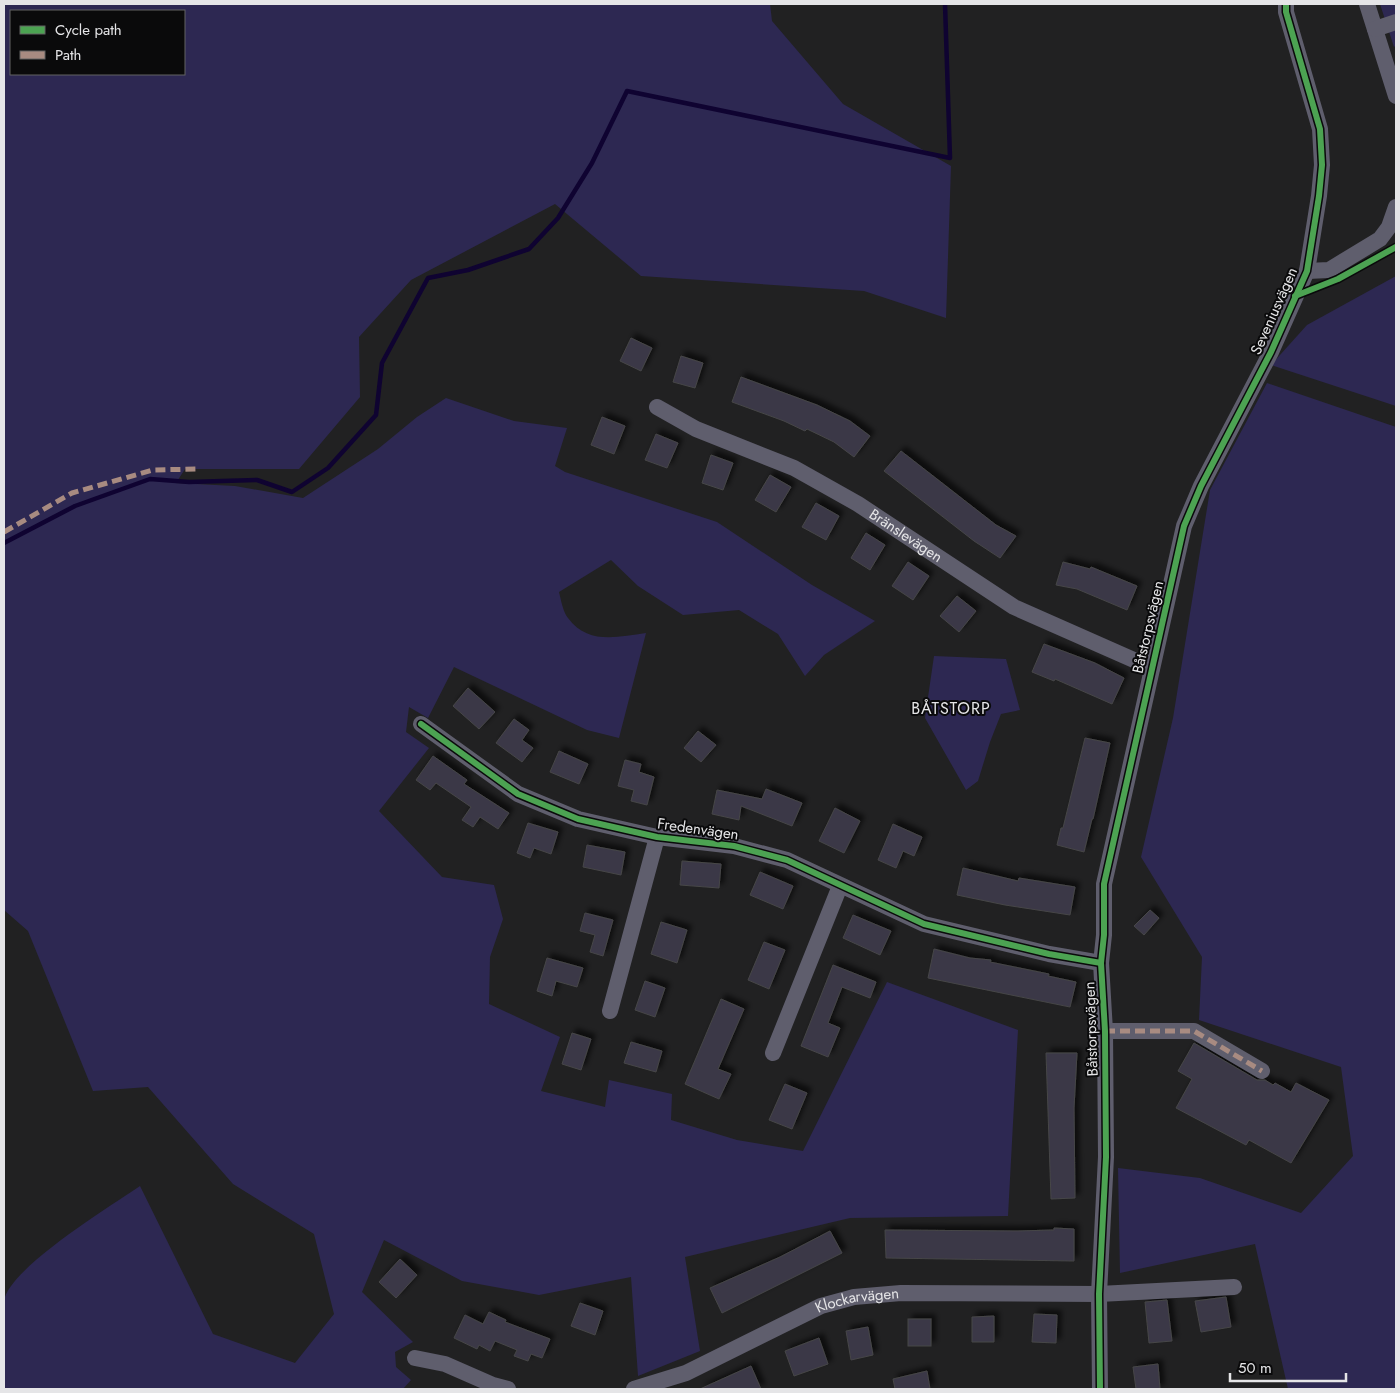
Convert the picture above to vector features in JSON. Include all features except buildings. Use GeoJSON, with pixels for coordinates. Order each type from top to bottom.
{"type":"FeatureCollection","features":[{"type":"Feature","properties":{"kind":"street","name":"Seveniusvägen"},"geometry":{"type":"LineString","coordinates":[[1184,526],[1201,486],[1271,352],[1307,271],[1321,181],[1320,128],[1286,12],[1286,4]]}},
{"type":"Feature","properties":{"kind":"street"},"geometry":{"type":"LineString","coordinates":[[1367,4],[1396,96]]}},
{"type":"Feature","properties":{"kind":"street"},"geometry":{"type":"LineString","coordinates":[[1375,29],[1396,22]]}},
{"type":"Feature","properties":{"kind":"street"},"geometry":{"type":"LineString","coordinates":[[1307,271],[1329,270],[1380,239],[1389,227],[1396,207]]}},
{"type":"Feature","properties":{"kind":"street","name":"Bränslevägen"},"geometry":{"type":"LineString","coordinates":[[657,407],[696,429],[794,468],[858,504],[1014,607],[1152,668]]}},
{"type":"Feature","properties":{"kind":"street","name":"Båtstorpsvägen"},"geometry":{"type":"LineString","coordinates":[[1100,1389],[1099,1294],[1106,1157],[1105,1031],[1101,963],[1104,935],[1104,884],[1184,526]]}},
{"type":"Feature","properties":{"kind":"street","name":"Fredenvägen"},"geometry":{"type":"LineString","coordinates":[[422,724],[518,794],[578,819],[657,837],[734,846],[787,860],[924,924],[1050,954],[1101,963]]}},
{"type":"Feature","properties":{"kind":"street","name":"Fredenvägen"},"geometry":{"type":"LineString","coordinates":[[610,1011],[657,837]]}},
{"type":"Feature","properties":{"kind":"street"},"geometry":{"type":"LineString","coordinates":[[772,1053],[840,886]]}},
{"type":"Feature","properties":{"kind":"street","name":"Båtstorpsvägen"},"geometry":{"type":"LineString","coordinates":[[1105,1031],[1194,1031],[1262,1071]]}},
{"type":"Feature","properties":{"kind":"street"},"geometry":{"type":"LineString","coordinates":[[1099,1294],[1234,1286]]}},
{"type":"Feature","properties":{"kind":"street","name":"Klockarvägen"},"geometry":{"type":"LineString","coordinates":[[634,1389],[686,1373],[821,1306],[854,1297],[901,1293],[1099,1294]]}},
{"type":"Feature","properties":{"kind":"street"},"geometry":{"type":"LineString","coordinates":[[415,1358],[444,1364],[493,1385],[508,1389]]}},
{"type":"Feature","properties":{"kind":"shaded area"},"geometry":{"type":"Polygon","coordinates":[[[4,4],[770,4],[772,21],[843,104],[951,166],[946,318],[864,291],[641,276],[555,204],[411,280],[359,337],[360,397],[299,469],[185,469],[176,483],[235,486],[303,498],[378,449],[417,417],[446,398],[514,421],[567,428],[555,466],[565,472],[717,522],[812,585],[875,621],[824,655],[805,676],[778,634],[739,610],[683,615],[638,586],[611,560],[559,592],[566,615],[576,627],[585,632],[594,636],[604,637],[646,633],[619,738],[587,730],[454,667],[428,718],[409,707],[406,732],[429,748],[379,811],[442,877],[494,885],[503,919],[490,957],[489,1004],[560,1037],[541,1091],[605,1107],[609,1080],[672,1094],[671,1120],[737,1140],[803,1151],[887,982],[1018,1030],[1008,1216],[850,1218],[685,1257],[700,1351],[638,1376],[631,1277],[539,1295],[462,1281],[384,1240],[362,1292],[413,1342],[395,1352],[396,1367],[411,1380],[403,1389],[4,1389],[3,1312],[4,1301],[10,1288],[23,1272],[41,1256],[86,1222],[140,1186],[213,1334],[295,1363],[334,1314],[314,1234],[233,1184],[148,1087],[93,1091],[28,931],[4,910],[4,4]]]}},
{"type":"Feature","properties":{"kind":"shaded area"},"geometry":{"type":"Polygon","coordinates":[[[1380,4],[1396,4],[1396,45],[1394,47],[1380,4]]]}},
{"type":"Feature","properties":{"kind":"shaded area"},"geometry":{"type":"Polygon","coordinates":[[[1396,276],[1396,406],[1271,365],[1307,325],[1396,276]]]}},
{"type":"Feature","properties":{"kind":"shaded area"},"geometry":{"type":"Polygon","coordinates":[[[1267,383],[1396,427],[1396,1389],[1288,1389],[1255,1244],[1120,1273],[1118,1168],[1200,1178],[1301,1213],[1353,1156],[1341,1067],[1199,1020],[1202,957],[1141,857],[1173,718],[1210,490],[1267,383]]]}},
{"type":"Feature","properties":{"kind":"shaded area"},"geometry":{"type":"Polygon","coordinates":[[[934,656],[1006,659],[1020,710],[1001,714],[978,781],[966,790],[925,718],[934,656]]]}},
{"type":"Feature","properties":{"kind":"waterway"},"geometry":{"type":"LineString","coordinates":[[4,543],[75,506],[150,479],[189,482],[257,480],[292,492],[328,468],[376,415],[382,363],[428,278],[468,270],[529,249],[558,218],[592,163],[627,91],[950,158],[945,4]]}},
{"type":"Feature","properties":{"kind":"marked path"},"geometry":{"type":"LineString","coordinates":[[4,532],[72,493],[153,470],[198,469]]}},
{"type":"Feature","properties":{"kind":"marked path"},"geometry":{"type":"LineString","coordinates":[[1105,1031],[1194,1031],[1262,1071]]}},
{"type":"Feature","properties":{"kind":"cycle path"},"geometry":{"type":"LineString","coordinates":[[1100,1389],[1099,1294],[1106,1157],[1105,1031],[1101,963],[1104,935],[1104,884],[1184,526],[1201,486],[1271,352],[1307,271],[1322,165],[1320,129],[1286,12],[1286,4]]}},
{"type":"Feature","properties":{"kind":"cycle path"},"geometry":{"type":"LineString","coordinates":[[1295,296],[1338,279],[1396,247]]}},
{"type":"Feature","properties":{"kind":"cycle path"},"geometry":{"type":"LineString","coordinates":[[421,724],[518,794],[578,819],[657,837],[734,846],[787,860],[924,924],[1049,954],[1101,963]]}},
{"type":"Feature","properties":{"kind":"district","name":"BÅTSTORP"},"geometry":{"type":"Point","coordinates":[951,708]}}]}
